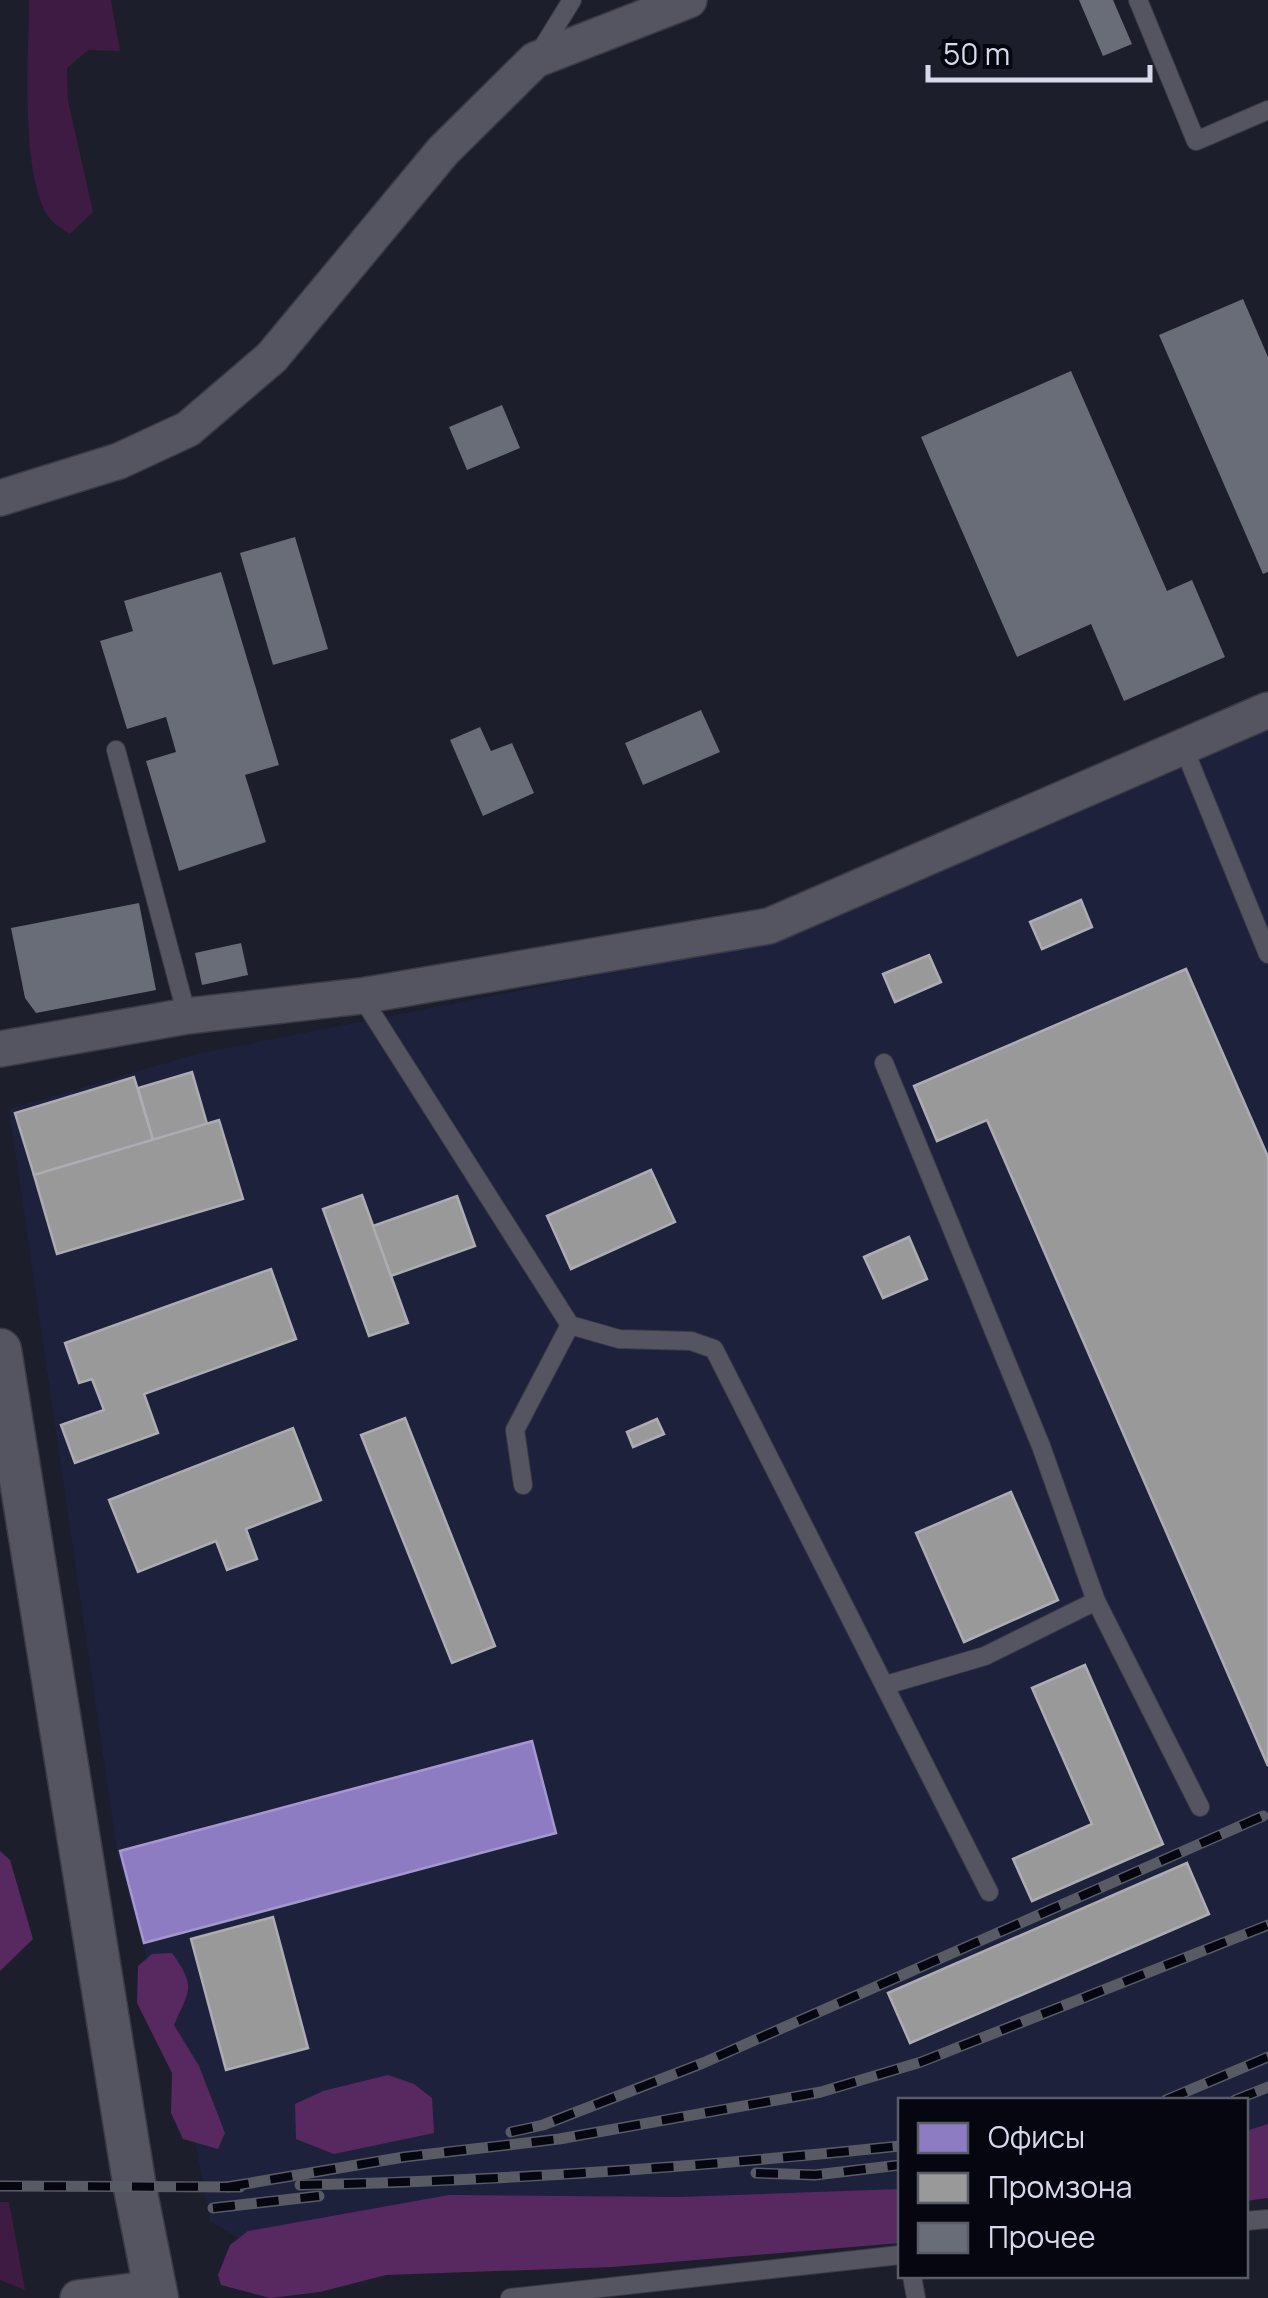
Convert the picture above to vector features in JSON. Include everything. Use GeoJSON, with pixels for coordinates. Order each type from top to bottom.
{"type":"FeatureCollection","features":[{"type":"Feature","properties":{"kind":"street"},"geometry":{"type":"LineString","coordinates":[[0,498],[119,461],[188,429],[272,358],[442,151],[535,60],[689,0]]}},
{"type":"Feature","properties":{"kind":"street"},"geometry":{"type":"LineString","coordinates":[[0,1049],[187,1016],[361,996],[769,926],[1268,710]]}},
{"type":"Feature","properties":{"kind":"street"},"geometry":{"type":"LineString","coordinates":[[0,1350],[135,2188],[156,2293],[78,2298]]}},
{"type":"Feature","properties":{"kind":"lane"},"geometry":{"type":"LineString","coordinates":[[535,60],[572,0]]}},
{"type":"Feature","properties":{"kind":"lane"},"geometry":{"type":"LineString","coordinates":[[1139,0],[1196,140],[1268,110]]}},
{"type":"Feature","properties":{"kind":"lane"},"geometry":{"type":"LineString","coordinates":[[1183,746],[1268,954]]}},
{"type":"Feature","properties":{"kind":"lane"},"geometry":{"type":"LineString","coordinates":[[116,750],[187,1016]]}},
{"type":"Feature","properties":{"kind":"lane"},"geometry":{"type":"LineString","coordinates":[[361,996],[570,1324],[619,1339],[692,1341],[714,1348],[989,1892]]}},
{"type":"Feature","properties":{"kind":"lane"},"geometry":{"type":"LineString","coordinates":[[884,1063],[1041,1446],[1096,1601],[1200,1807]]}},
{"type":"Feature","properties":{"kind":"lane"},"geometry":{"type":"LineString","coordinates":[[523,1484],[515,1430],[570,1324]]}},
{"type":"Feature","properties":{"kind":"lane"},"geometry":{"type":"LineString","coordinates":[[886,1684],[985,1656],[1096,1601]]}},
{"type":"Feature","properties":{"kind":"lane"},"geometry":{"type":"LineString","coordinates":[[510,2298],[898,2255]]}},
{"type":"Feature","properties":{"kind":"lane"},"geometry":{"type":"LineString","coordinates":[[688,2278],[690,2298]]}},
{"type":"Feature","properties":{"kind":"shaded area"},"geometry":{"type":"Polygon","coordinates":[[[29,0],[111,0],[120,51],[88,50],[67,68],[68,101],[93,212],[70,234],[51,220],[34,176],[28,115],[29,0]]]}},
{"type":"Feature","properties":{"kind":"shaded area"},"geometry":{"type":"Polygon","coordinates":[[[1268,731],[1268,2178],[1248,2181],[1248,2098],[898,2098],[898,2225],[293,2271],[210,2221],[188,2103],[118,1857],[9,1109],[197,1054],[792,937],[1268,731]]]}},
{"type":"Feature","properties":{"kind":"shaded area"},"geometry":{"type":"Polygon","coordinates":[[[0,1851],[10,1860],[33,1939],[0,1971],[0,1851]]]}},
{"type":"Feature","properties":{"kind":"shaded area"},"geometry":{"type":"Polygon","coordinates":[[[172,1953],[188,1982],[184,2004],[174,2025],[199,2066],[225,2133],[218,2149],[183,2139],[171,2113],[172,2073],[137,2003],[138,1966],[152,1954],[172,1953]]]}},
{"type":"Feature","properties":{"kind":"shaded area"},"geometry":{"type":"Polygon","coordinates":[[[388,2075],[414,2084],[432,2098],[434,2133],[334,2154],[296,2139],[295,2104],[323,2091],[388,2075]]]}},
{"type":"Feature","properties":{"kind":"shaded area"},"geometry":{"type":"Polygon","coordinates":[[[1268,2124],[1268,2198],[1248,2201],[1248,2130],[1268,2124]]]}},
{"type":"Feature","properties":{"kind":"shaded area"},"geometry":{"type":"Polygon","coordinates":[[[898,2189],[898,2243],[612,2267],[386,2275],[320,2292],[270,2298],[221,2285],[218,2275],[230,2245],[248,2231],[449,2195],[679,2197],[898,2189]]]}},
{"type":"Feature","properties":{"kind":"shaded area"},"geometry":{"type":"Polygon","coordinates":[[[0,2202],[9,2202],[25,2290],[0,2280],[0,2202]]]}},
{"type":"Feature","properties":{"kind":"building: Офисы"},"geometry":{"type":"Polygon","coordinates":[[[532,1741],[556,1833],[144,1943],[120,1851],[532,1741]]]}},
{"type":"Feature","properties":{"kind":"building: Промзона"},"geometry":{"type":"Polygon","coordinates":[[[1081,900],[1092,927],[1042,949],[1030,922],[1081,900]]]}},
{"type":"Feature","properties":{"kind":"building: Промзона"},"geometry":{"type":"Polygon","coordinates":[[[929,955],[941,982],[895,1002],[883,974],[929,955]]]}},
{"type":"Feature","properties":{"kind":"building: Промзона"},"geometry":{"type":"Polygon","coordinates":[[[1186,969],[1268,1157],[1268,1766],[987,1120],[937,1141],[914,1086],[1186,969]]]}},
{"type":"Feature","properties":{"kind":"building: Промзона"},"geometry":{"type":"Polygon","coordinates":[[[192,1072],[207,1124],[153,1140],[138,1088],[192,1072]]]}},
{"type":"Feature","properties":{"kind":"building: Промзона"},"geometry":{"type":"Polygon","coordinates":[[[134,1077],[153,1140],[34,1175],[15,1113],[134,1077]]]}},
{"type":"Feature","properties":{"kind":"building: Промзона"},"geometry":{"type":"Polygon","coordinates":[[[219,1120],[243,1199],[57,1254],[34,1175],[219,1120]]]}},
{"type":"Feature","properties":{"kind":"building: Промзона"},"geometry":{"type":"Polygon","coordinates":[[[651,1170],[675,1222],[571,1269],[547,1216],[651,1170]]]}},
{"type":"Feature","properties":{"kind":"building: Промзона"},"geometry":{"type":"Polygon","coordinates":[[[362,1195],[408,1323],[369,1336],[323,1209],[362,1195]]]}},
{"type":"Feature","properties":{"kind":"building: Промзона"},"geometry":{"type":"Polygon","coordinates":[[[457,1196],[475,1246],[391,1276],[373,1226],[457,1196]]]}},
{"type":"Feature","properties":{"kind":"building: Промзона"},"geometry":{"type":"Polygon","coordinates":[[[909,1237],[927,1279],[883,1298],[864,1257],[909,1237]]]}},
{"type":"Feature","properties":{"kind":"building: Промзона"},"geometry":{"type":"Polygon","coordinates":[[[271,1269],[296,1339],[144,1394],[158,1433],[75,1463],[61,1425],[104,1410],[92,1379],[79,1383],[65,1343],[271,1269]]]}},
{"type":"Feature","properties":{"kind":"building: Промзона"},"geometry":{"type":"Polygon","coordinates":[[[405,1418],[495,1646],[452,1663],[361,1435],[405,1418]]]}},
{"type":"Feature","properties":{"kind":"building: Промзона"},"geometry":{"type":"Polygon","coordinates":[[[657,1419],[664,1434],[633,1447],[627,1432],[657,1419]]]}},
{"type":"Feature","properties":{"kind":"building: Промзона"},"geometry":{"type":"Polygon","coordinates":[[[293,1428],[321,1500],[246,1529],[257,1559],[227,1570],[216,1541],[138,1572],[109,1500],[293,1428]]]}},
{"type":"Feature","properties":{"kind":"building: Промзона"},"geometry":{"type":"Polygon","coordinates":[[[1011,1492],[1058,1600],[964,1642],[916,1533],[1011,1492]]]}},
{"type":"Feature","properties":{"kind":"building: Промзона"},"geometry":{"type":"Polygon","coordinates":[[[1085,1665],[1163,1844],[1032,1901],[1013,1859],[1092,1824],[1032,1688],[1085,1665]]]}},
{"type":"Feature","properties":{"kind":"building: Промзона"},"geometry":{"type":"Polygon","coordinates":[[[1187,1863],[1209,1914],[910,2043],[888,1993],[1187,1863]]]}},
{"type":"Feature","properties":{"kind":"building: Промзона"},"geometry":{"type":"Polygon","coordinates":[[[273,1917],[308,2048],[226,2070],[191,1939],[273,1917]]]}},
{"type":"Feature","properties":{"kind":"building: Прочее"},"geometry":{"type":"Polygon","coordinates":[[[1079,0],[1113,0],[1132,44],[1103,56],[1079,0]]]}},
{"type":"Feature","properties":{"kind":"building: Прочее"},"geometry":{"type":"Polygon","coordinates":[[[1243,299],[1268,357],[1268,572],[1263,574],[1159,335],[1243,299]]]}},
{"type":"Feature","properties":{"kind":"building: Прочее"},"geometry":{"type":"Polygon","coordinates":[[[1071,371],[1167,591],[1192,580],[1225,657],[1124,701],[1091,624],[1017,657],[921,437],[1071,371]]]}},
{"type":"Feature","properties":{"kind":"building: Прочее"},"geometry":{"type":"Polygon","coordinates":[[[502,405],[520,448],[467,470],[449,427],[502,405]]]}},
{"type":"Feature","properties":{"kind":"building: Прочее"},"geometry":{"type":"Polygon","coordinates":[[[295,537],[328,649],[273,665],[240,553],[295,537]]]}},
{"type":"Feature","properties":{"kind":"building: Прочее"},"geometry":{"type":"Polygon","coordinates":[[[221,572],[279,765],[245,775],[266,842],[179,871],[146,761],[176,752],[166,717],[127,729],[100,641],[133,631],[124,601],[221,572]]]}},
{"type":"Feature","properties":{"kind":"building: Прочее"},"geometry":{"type":"Polygon","coordinates":[[[701,710],[720,752],[643,785],[625,743],[701,710]]]}},
{"type":"Feature","properties":{"kind":"building: Прочее"},"geometry":{"type":"Polygon","coordinates":[[[480,727],[491,751],[512,743],[534,793],[483,816],[450,740],[480,727]]]}},
{"type":"Feature","properties":{"kind":"building: Прочее"},"geometry":{"type":"Polygon","coordinates":[[[139,903],[156,990],[36,1013],[25,998],[11,928],[139,903]]]}},
{"type":"Feature","properties":{"kind":"building: Прочее"},"geometry":{"type":"Polygon","coordinates":[[[241,943],[248,975],[202,985],[195,953],[241,943]]]}},
{"type":"Feature","properties":{"kind":"railway"},"geometry":{"type":"LineString","coordinates":[[511,2132],[543,2125],[703,2063],[1263,1816]]}},
{"type":"Feature","properties":{"kind":"railway"},"geometry":{"type":"LineString","coordinates":[[227,2187],[404,2157],[559,2139],[821,2092],[921,2062],[1268,1925]]}},
{"type":"Feature","properties":{"kind":"railway"},"geometry":{"type":"LineString","coordinates":[[1171,2098],[1268,2057]]}},
{"type":"Feature","properties":{"kind":"railway"},"geometry":{"type":"LineString","coordinates":[[1240,2098],[1268,2087]]}},
{"type":"Feature","properties":{"kind":"railway"},"geometry":{"type":"LineString","coordinates":[[300,2185],[600,2172],[898,2146]]}},
{"type":"Feature","properties":{"kind":"railway"},"geometry":{"type":"LineString","coordinates":[[756,2173],[815,2175],[898,2165]]}},
{"type":"Feature","properties":{"kind":"railway"},"geometry":{"type":"LineString","coordinates":[[0,2186],[240,2187]]}},
{"type":"Feature","properties":{"kind":"railway"},"geometry":{"type":"LineString","coordinates":[[213,2208],[319,2196]]}}]}
